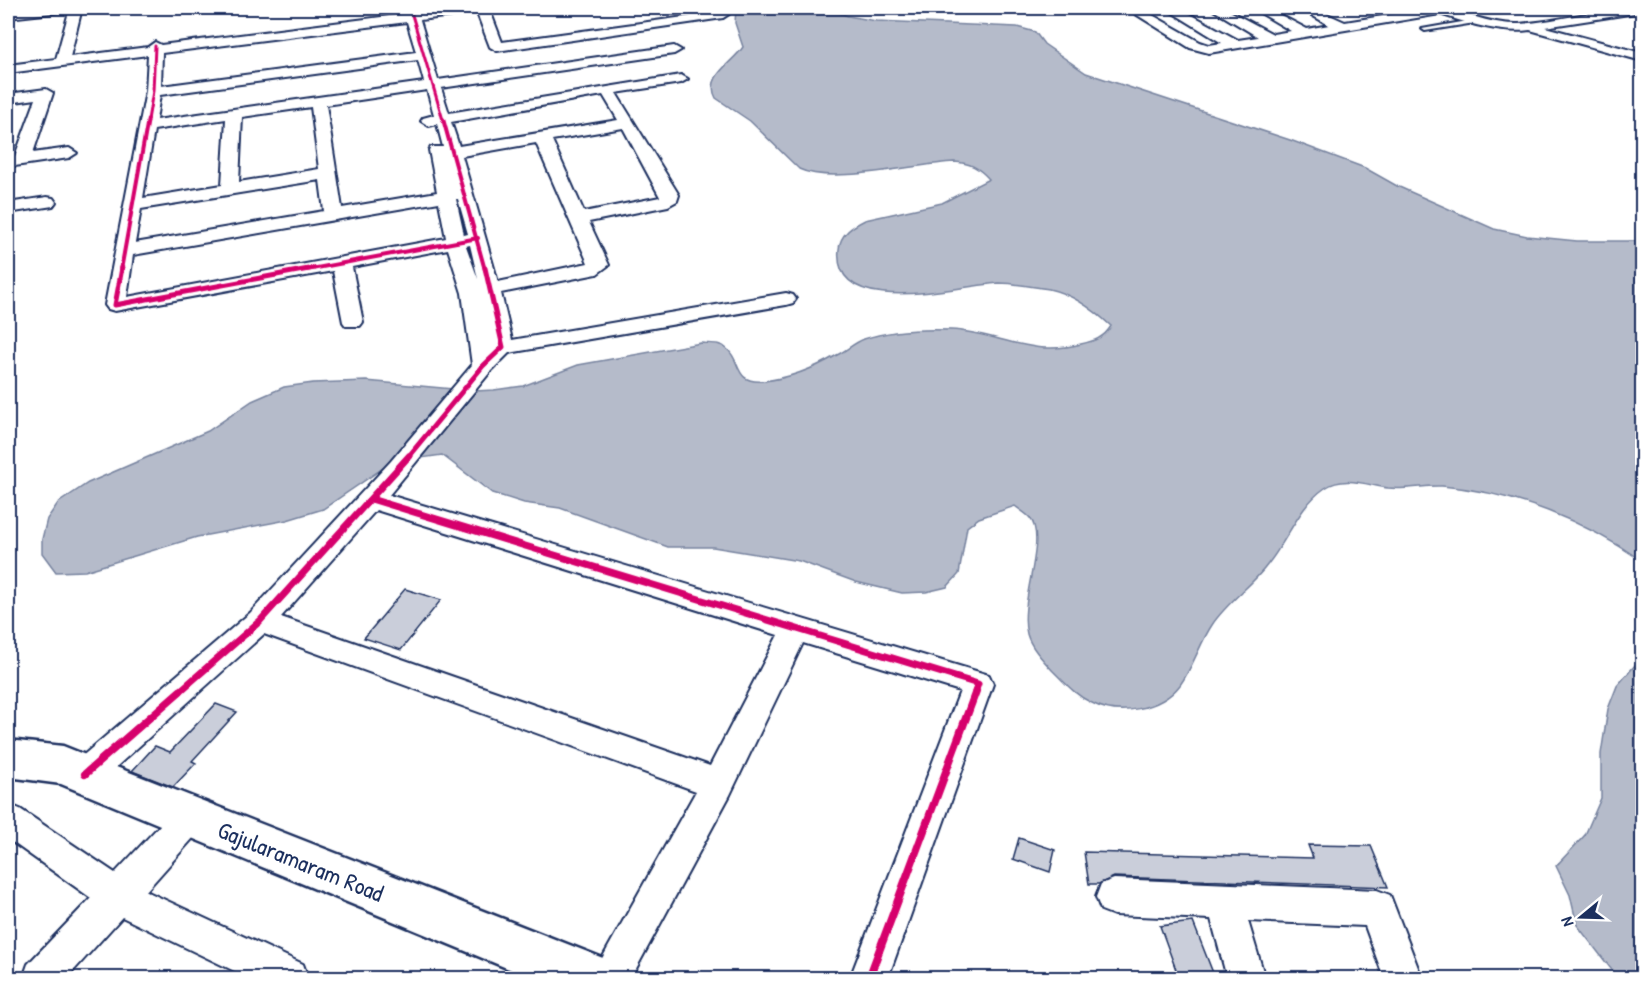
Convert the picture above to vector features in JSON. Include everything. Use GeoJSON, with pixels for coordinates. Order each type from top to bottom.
{"type":"FeatureCollection","features":[{"type":"Feature","properties":{"kind":"main road","name":"Gajularamaram Road"},"geometry":{"type":"LineString","coordinates":[[8,759],[63,765],[190,817],[541,969],[590,978]]}},
{"type":"Feature","properties":{"kind":"street"},"geometry":{"type":"LineString","coordinates":[[8,14],[62,8]]}},
{"type":"Feature","properties":{"kind":"street"},"geometry":{"type":"LineString","coordinates":[[61,60],[76,8]]}},
{"type":"Feature","properties":{"kind":"street"},"geometry":{"type":"LineString","coordinates":[[8,67],[449,8]]}},
{"type":"Feature","properties":{"kind":"street"},"geometry":{"type":"LineString","coordinates":[[404,13],[483,8],[497,47],[723,14]]}},
{"type":"Feature","properties":{"kind":"street"},"geometry":{"type":"LineString","coordinates":[[1132,8],[1203,48],[1238,46],[1340,25],[1446,9],[1479,21],[1510,27],[1528,27],[1642,8]]}},
{"type":"Feature","properties":{"kind":"street"},"geometry":{"type":"LineString","coordinates":[[1171,8],[1238,46]]}},
{"type":"Feature","properties":{"kind":"street"},"geometry":{"type":"LineString","coordinates":[[1215,8],[1272,39]]}},
{"type":"Feature","properties":{"kind":"street"},"geometry":{"type":"LineString","coordinates":[[1258,8],[1303,32]]}},
{"type":"Feature","properties":{"kind":"street"},"geometry":{"type":"LineString","coordinates":[[1305,8],[1340,25]]}},
{"type":"Feature","properties":{"kind":"street"},"geometry":{"type":"LineString","coordinates":[[1397,8],[1412,15]]}},
{"type":"Feature","properties":{"kind":"street"},"geometry":{"type":"LineString","coordinates":[[1463,8],[1642,57]]}},
{"type":"Feature","properties":{"kind":"street"},"geometry":{"type":"LineString","coordinates":[[1359,11],[1376,19]]}},
{"type":"Feature","properties":{"kind":"street"},"geometry":{"type":"LineString","coordinates":[[404,13],[428,85],[445,153],[464,193],[478,238],[503,347]]}},
{"type":"Feature","properties":{"kind":"street"},"geometry":{"type":"LineString","coordinates":[[573,36],[589,62]]}},
{"type":"Feature","properties":{"kind":"street"},"geometry":{"type":"LineString","coordinates":[[1591,44],[1622,39]]}},
{"type":"Feature","properties":{"kind":"street"},"geometry":{"type":"LineString","coordinates":[[155,48],[153,91],[115,305],[478,238]]}},
{"type":"Feature","properties":{"kind":"street"},"geometry":{"type":"LineString","coordinates":[[147,126],[674,50]]}},
{"type":"Feature","properties":{"kind":"street"},"geometry":{"type":"LineString","coordinates":[[153,91],[418,56]]}},
{"type":"Feature","properties":{"kind":"street"},"geometry":{"type":"LineString","coordinates":[[436,119],[681,79]]}},
{"type":"Feature","properties":{"kind":"street"},"geometry":{"type":"LineString","coordinates":[[580,218],[668,201],[670,195],[607,90]]}},
{"type":"Feature","properties":{"kind":"street"},"geometry":{"type":"LineString","coordinates":[[8,98],[46,93],[15,161]]}},
{"type":"Feature","properties":{"kind":"street"},"geometry":{"type":"LineString","coordinates":[[318,101],[334,215]]}},
{"type":"Feature","properties":{"kind":"street"},"geometry":{"type":"LineString","coordinates":[[230,189],[234,114]]}},
{"type":"Feature","properties":{"kind":"street"},"geometry":{"type":"LineString","coordinates":[[445,153],[628,123]]}},
{"type":"Feature","properties":{"kind":"street"},"geometry":{"type":"LineString","coordinates":[[472,293],[590,270],[599,265],[542,137]]}},
{"type":"Feature","properties":{"kind":"street"},"geometry":{"type":"LineString","coordinates":[[15,161],[69,153]]}},
{"type":"Feature","properties":{"kind":"street"},"geometry":{"type":"LineString","coordinates":[[445,153],[445,196],[456,243],[472,293],[478,366]]}},
{"type":"Feature","properties":{"kind":"street"},"geometry":{"type":"LineString","coordinates":[[132,205],[329,173]]}},
{"type":"Feature","properties":{"kind":"street"},"geometry":{"type":"LineString","coordinates":[[124,250],[464,193]]}},
{"type":"Feature","properties":{"kind":"street"},"geometry":{"type":"LineString","coordinates":[[8,208],[47,202]]}},
{"type":"Feature","properties":{"kind":"street"},"geometry":{"type":"LineString","coordinates":[[342,264],[353,322]]}},
{"type":"Feature","properties":{"kind":"street"},"geometry":{"type":"LineString","coordinates":[[85,774],[260,621],[400,467],[478,366],[503,347],[786,299]]}},
{"type":"Feature","properties":{"kind":"street"},"geometry":{"type":"LineString","coordinates":[[371,499],[978,684],[869,978]]}},
{"type":"Feature","properties":{"kind":"street"},"geometry":{"type":"LineString","coordinates":[[260,621],[718,784]]}},
{"type":"Feature","properties":{"kind":"street"},"geometry":{"type":"LineString","coordinates":[[610,978],[718,784],[795,630]]}},
{"type":"Feature","properties":{"kind":"street"},"geometry":{"type":"LineString","coordinates":[[42,978],[190,817]]}},
{"type":"Feature","properties":{"kind":"street"},"geometry":{"type":"LineString","coordinates":[[8,820],[118,896],[270,975]]}},
{"type":"Feature","properties":{"kind":"street"},"geometry":{"type":"LineString","coordinates":[[1114,897],[1377,908],[1403,978]]}},
{"type":"Feature","properties":{"kind":"street"},"geometry":{"type":"LineString","coordinates":[[1224,902],[1246,978]]}},
{"type":"Feature","properties":{"kind":"lane"},"geometry":{"type":"LineString","coordinates":[[1425,29],[1479,21]]}},
{"type":"Feature","properties":{"kind":"water"},"geometry":{"type":"Polygon","coordinates":[[[736,8],[825,8],[848,16],[876,21],[1017,27],[1035,32],[1044,44],[1086,73],[1290,140],[1365,168],[1397,186],[1494,229],[1527,236],[1577,241],[1642,241],[1642,561],[1597,533],[1572,521],[1495,495],[1442,486],[1388,488],[1348,481],[1332,484],[1308,504],[1268,564],[1218,617],[1189,671],[1172,694],[1151,705],[1126,710],[1102,707],[1081,697],[1053,671],[1031,644],[1025,620],[1035,555],[1035,528],[1030,518],[1015,506],[979,518],[967,527],[959,574],[947,587],[926,592],[902,593],[856,582],[799,561],[713,547],[668,547],[560,508],[524,503],[492,493],[442,455],[392,462],[323,509],[287,520],[197,537],[85,571],[56,572],[42,553],[42,539],[47,519],[58,503],[88,483],[208,431],[252,401],[284,387],[313,383],[366,381],[475,391],[494,390],[523,386],[578,365],[701,343],[718,344],[724,347],[732,354],[740,371],[747,379],[764,381],[802,372],[829,360],[864,339],[896,332],[951,330],[1030,346],[1063,348],[1090,342],[1108,330],[1111,326],[1090,308],[1066,294],[1049,289],[999,283],[902,294],[876,292],[855,285],[842,271],[839,249],[842,239],[852,228],[865,220],[942,203],[989,179],[973,166],[954,162],[832,175],[799,169],[750,121],[716,98],[713,90],[717,76],[743,47],[735,23],[736,8]]]}},
{"type":"Feature","properties":{"kind":"water"},"geometry":{"type":"Polygon","coordinates":[[[1642,657],[1642,978],[1618,978],[1577,925],[1570,895],[1556,866],[1585,835],[1601,798],[1601,754],[1608,709],[1617,686],[1642,657]]]}},
{"type":"Feature","properties":{"kind":"building"},"geometry":{"type":"Polygon","coordinates":[[[405,589],[441,600],[401,650],[364,638],[405,589]]]}},
{"type":"Feature","properties":{"kind":"building"},"geometry":{"type":"Polygon","coordinates":[[[216,704],[237,712],[192,761],[196,763],[173,787],[132,771],[155,746],[170,752],[216,704]]]}},
{"type":"Feature","properties":{"kind":"building"},"geometry":{"type":"Polygon","coordinates":[[[1019,838],[1055,850],[1050,872],[1013,859],[1019,838]]]}},
{"type":"Feature","properties":{"kind":"building"},"geometry":{"type":"Polygon","coordinates":[[[1308,845],[1371,846],[1388,887],[1114,877],[1099,884],[1089,884],[1084,852],[1313,858],[1308,845]]]}},
{"type":"Feature","properties":{"kind":"building"},"geometry":{"type":"Polygon","coordinates":[[[1193,922],[1215,978],[1179,978],[1160,926],[1193,922]]]}},
{"type":"Feature","properties":{"kind":"cycle path"},"geometry":{"type":"LineString","coordinates":[[85,774],[260,621],[400,467],[483,366],[503,347],[478,238],[410,8]]}},
{"type":"Feature","properties":{"kind":"cycle path"},"geometry":{"type":"LineString","coordinates":[[155,46],[153,91],[115,305],[478,238]]}},
{"type":"Feature","properties":{"kind":"cycle path"},"geometry":{"type":"LineString","coordinates":[[371,499],[978,684],[869,978]]}}]}
